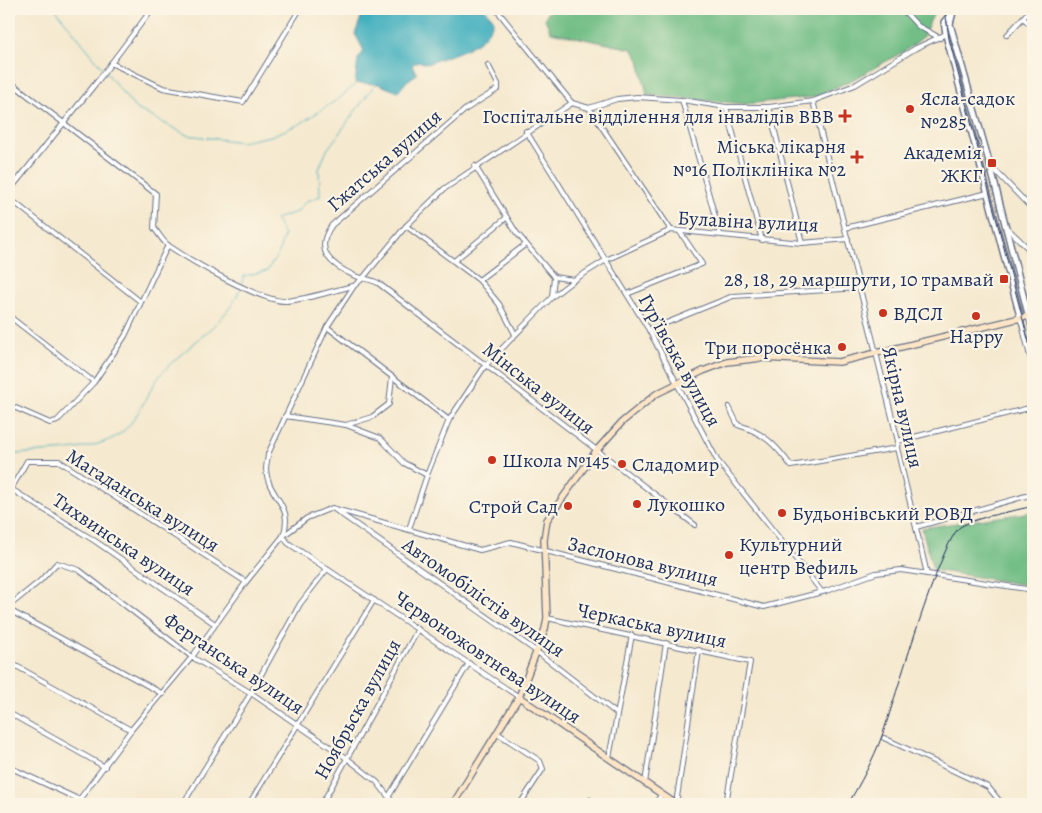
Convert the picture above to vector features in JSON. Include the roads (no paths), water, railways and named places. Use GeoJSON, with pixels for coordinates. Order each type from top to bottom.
{"type":"FeatureCollection","features":[{"type":"Feature","properties":{"kind":"main road"},"geometry":{"type":"LineString","coordinates":[[453,804],[519,697],[547,618],[544,551],[547,520],[596,451],[639,406],[678,382],[727,362],[762,358],[839,362],[876,355],[1031,317]]}},
{"type":"Feature","properties":{"kind":"main road","name":"Червоножовтнева вулиця"},"geometry":{"type":"LineString","coordinates":[[519,697],[676,804]]}},
{"type":"Feature","properties":{"kind":"street"},"geometry":{"type":"LineString","coordinates":[[9,191],[100,78],[152,9]]}},
{"type":"Feature","properties":{"kind":"street"},"geometry":{"type":"LineString","coordinates":[[111,63],[163,88],[243,102],[300,9]]}},
{"type":"Feature","properties":{"kind":"street"},"geometry":{"type":"LineString","coordinates":[[496,9],[572,103],[589,108],[617,99],[637,97],[682,100],[726,107],[769,107],[813,101],[855,85],[916,48],[946,34]]}},
{"type":"Feature","properties":{"kind":"street"},"geometry":{"type":"LineString","coordinates":[[902,9],[918,26],[940,38]]}},
{"type":"Feature","properties":{"kind":"street"},"geometry":{"type":"LineString","coordinates":[[1008,36],[1031,9]]}},
{"type":"Feature","properties":{"kind":"street"},"geometry":{"type":"LineString","coordinates":[[954,10],[944,22],[946,34],[1033,368]]}},
{"type":"Feature","properties":{"kind":"street"},"geometry":{"type":"LineString","coordinates":[[954,10],[950,24],[1031,317],[1033,338]]}},
{"type":"Feature","properties":{"kind":"street"},"geometry":{"type":"LineString","coordinates":[[1023,18],[1033,27]]}},
{"type":"Feature","properties":{"kind":"street","name":"Гжатська вулиця"},"geometry":{"type":"LineString","coordinates":[[364,278],[357,277],[331,261],[323,248],[325,235],[332,226],[466,110],[498,90],[498,84],[488,65]]}},
{"type":"Feature","properties":{"kind":"street"},"geometry":{"type":"LineString","coordinates":[[9,81],[156,194],[154,228],[168,245],[248,291],[266,298],[284,301],[308,298],[354,286]]}},
{"type":"Feature","properties":{"kind":"street"},"geometry":{"type":"LineString","coordinates":[[682,100],[720,234]]}},
{"type":"Feature","properties":{"kind":"street","name":"Якірна вулиця"},"geometry":{"type":"LineString","coordinates":[[813,101],[898,441],[897,448],[928,574]]}},
{"type":"Feature","properties":{"kind":"street"},"geometry":{"type":"LineString","coordinates":[[284,536],[288,524],[284,506],[271,487],[266,470],[268,454],[328,327],[354,286],[364,278],[406,226],[444,189],[526,132],[572,103]]}},
{"type":"Feature","properties":{"kind":"street"},"geometry":{"type":"LineString","coordinates":[[726,107],[762,240]]}},
{"type":"Feature","properties":{"kind":"street"},"geometry":{"type":"LineString","coordinates":[[769,107],[802,243]]}},
{"type":"Feature","properties":{"kind":"street"},"geometry":{"type":"LineString","coordinates":[[589,108],[671,230]]}},
{"type":"Feature","properties":{"kind":"street","name":"Гур’ївська вулиця"},"geometry":{"type":"LineString","coordinates":[[526,132],[649,330],[678,382],[717,460],[822,592]]}},
{"type":"Feature","properties":{"kind":"street"},"geometry":{"type":"LineString","coordinates":[[990,165],[1033,210]]}},
{"type":"Feature","properties":{"kind":"street"},"geometry":{"type":"LineString","coordinates":[[476,166],[506,218],[554,277],[574,280]]}},
{"type":"Feature","properties":{"kind":"street"},"geometry":{"type":"LineString","coordinates":[[845,228],[988,194]]}},
{"type":"Feature","properties":{"kind":"street"},"geometry":{"type":"LineString","coordinates":[[9,198],[140,302]]}},
{"type":"Feature","properties":{"kind":"street"},"geometry":{"type":"LineString","coordinates":[[454,261],[506,218]]}},
{"type":"Feature","properties":{"kind":"street"},"geometry":{"type":"LineString","coordinates":[[406,226],[479,280],[499,304],[515,334]]}},
{"type":"Feature","properties":{"kind":"street"},"geometry":{"type":"LineString","coordinates":[[1006,227],[1033,253]]}},
{"type":"Feature","properties":{"kind":"street","name":"Булавіна вулиця"},"geometry":{"type":"LineString","coordinates":[[409,529],[426,475],[449,420],[485,366],[552,297],[574,280],[606,260],[671,230],[802,243],[848,239]]}},
{"type":"Feature","properties":{"kind":"street"},"geometry":{"type":"LineString","coordinates":[[627,294],[702,264],[680,232]]}},
{"type":"Feature","properties":{"kind":"street"},"geometry":{"type":"LineString","coordinates":[[479,280],[526,244]]}},
{"type":"Feature","properties":{"kind":"street"},"geometry":{"type":"LineString","coordinates":[[9,405],[50,423],[57,421],[94,382],[126,336],[140,302],[168,245]]}},
{"type":"Feature","properties":{"kind":"street"},"geometry":{"type":"LineString","coordinates":[[552,297],[554,277]]}},
{"type":"Feature","properties":{"kind":"street","name":"Мінська вулиця"},"geometry":{"type":"LineString","coordinates":[[364,278],[378,283],[695,525]]}},
{"type":"Feature","properties":{"kind":"street"},"geometry":{"type":"LineString","coordinates":[[649,330],[733,296],[860,288]]}},
{"type":"Feature","properties":{"kind":"street"},"geometry":{"type":"LineString","coordinates":[[9,316],[94,382]]}},
{"type":"Feature","properties":{"kind":"street"},"geometry":{"type":"LineString","coordinates":[[328,327],[449,420]]}},
{"type":"Feature","properties":{"kind":"street"},"geometry":{"type":"LineString","coordinates":[[346,425],[372,417],[389,404],[392,377]]}},
{"type":"Feature","properties":{"kind":"street"},"geometry":{"type":"LineString","coordinates":[[729,407],[738,426],[756,430],[777,446],[791,466],[897,448]]}},
{"type":"Feature","properties":{"kind":"street"},"geometry":{"type":"LineString","coordinates":[[898,441],[1033,407]]}},
{"type":"Feature","properties":{"kind":"street"},"geometry":{"type":"LineString","coordinates":[[285,416],[346,425],[380,438],[404,463],[426,475]]}},
{"type":"Feature","properties":{"kind":"street","name":"Магаданська вулиця"},"geometry":{"type":"LineString","coordinates":[[16,490],[11,489],[27,461],[59,461],[246,582]]}},
{"type":"Feature","properties":{"kind":"street","name":"Тихвинська вулиця"},"geometry":{"type":"LineString","coordinates":[[16,490],[215,624]]}},
{"type":"Feature","properties":{"kind":"street"},"geometry":{"type":"LineString","coordinates":[[916,527],[1033,494]]}},
{"type":"Feature","properties":{"kind":"street"},"geometry":{"type":"LineString","coordinates":[[76,804],[131,730],[163,694],[246,582],[284,536],[307,518],[332,508]]}},
{"type":"Feature","properties":{"kind":"street","name":"Заслонова вулиця"},"geometry":{"type":"LineString","coordinates":[[332,508],[480,550],[511,542],[764,607],[822,592],[876,573],[900,570],[1033,590]]}},
{"type":"Feature","properties":{"kind":"street","name":"Автомобілістів вулиця"},"geometry":{"type":"LineString","coordinates":[[332,508],[536,651],[616,713]]}},
{"type":"Feature","properties":{"kind":"street","name":"Червоножовтнева вулиця"},"geometry":{"type":"LineString","coordinates":[[284,536],[288,543],[519,697]]}},
{"type":"Feature","properties":{"kind":"street","name":"Ферганська вулиця"},"geometry":{"type":"LineString","coordinates":[[9,608],[40,581],[57,563],[80,570],[192,657],[251,693],[348,759],[378,782],[394,804]]}},
{"type":"Feature","properties":{"kind":"street"},"geometry":{"type":"LineString","coordinates":[[183,804],[251,693],[300,604],[327,568]]}},
{"type":"Feature","properties":{"kind":"street"},"geometry":{"type":"LineString","coordinates":[[249,804],[374,600]]}},
{"type":"Feature","properties":{"kind":"street"},"geometry":{"type":"LineString","coordinates":[[9,608],[163,694]]}},
{"type":"Feature","properties":{"kind":"street","name":"Черкаська вулиця"},"geometry":{"type":"LineString","coordinates":[[547,618],[750,662],[726,804]]}},
{"type":"Feature","properties":{"kind":"street","name":"Ноябрьска вулиця"},"geometry":{"type":"LineString","coordinates":[[322,804],[418,629]]}},
{"type":"Feature","properties":{"kind":"street"},"geometry":{"type":"LineString","coordinates":[[609,758],[632,635]]}},
{"type":"Feature","properties":{"kind":"street"},"geometry":{"type":"LineString","coordinates":[[645,783],[666,643]]}},
{"type":"Feature","properties":{"kind":"street"},"geometry":{"type":"LineString","coordinates":[[676,804],[699,650]]}},
{"type":"Feature","properties":{"kind":"street"},"geometry":{"type":"LineString","coordinates":[[9,662],[131,730]]}},
{"type":"Feature","properties":{"kind":"street"},"geometry":{"type":"LineString","coordinates":[[389,796],[469,663]]}},
{"type":"Feature","properties":{"kind":"street"},"geometry":{"type":"LineString","coordinates":[[9,714],[105,766]]}},
{"type":"Feature","properties":{"kind":"street"},"geometry":{"type":"LineString","coordinates":[[497,732],[540,761],[543,769],[520,804]]}},
{"type":"Feature","properties":{"kind":"street"},"geometry":{"type":"LineString","coordinates":[[884,738],[988,787],[1002,804]]}},
{"type":"Feature","properties":{"kind":"street"},"geometry":{"type":"LineString","coordinates":[[9,767],[80,800]]}},
{"type":"Feature","properties":{"kind":"street"},"geometry":{"type":"LineString","coordinates":[[655,804],[662,794]]}},
{"type":"Feature","properties":{"kind":"street"},"geometry":{"type":"LineString","coordinates":[[587,804],[590,800]]}},
{"type":"Feature","properties":{"kind":"water"},"geometry":{"type":"Polygon","coordinates":[[[359,9],[485,9],[494,20],[483,38],[466,49],[427,64],[418,61],[412,65],[417,74],[407,81],[398,92],[378,84],[355,83],[358,59],[364,51],[355,34],[363,12],[359,9]]]}},
{"type":"Feature","properties":{"kind":"waterway"},"geometry":{"type":"LineString","coordinates":[[55,9],[135,108],[187,135],[241,142],[271,136],[300,124],[341,97],[356,84]]}},
{"type":"Feature","properties":{"kind":"waterway"},"geometry":{"type":"LineString","coordinates":[[241,285],[244,276],[267,271],[278,254],[284,235],[275,219],[297,212],[305,202],[320,196],[319,169],[327,150],[376,83]]}},
{"type":"Feature","properties":{"kind":"waterway"},"geometry":{"type":"LineString","coordinates":[[9,455],[88,447],[113,438],[122,432],[135,417],[163,372],[217,323],[234,301],[240,289]]}},
{"type":"Feature","properties":{"kind":"tram line"},"geometry":{"type":"LineString","coordinates":[[945,9],[949,39],[1033,358]]}},
{"type":"Feature","properties":{"kind":"tram line"},"geometry":{"type":"LineString","coordinates":[[848,804],[875,754],[882,736],[918,625],[951,539],[960,527],[967,523],[1033,506]]}},
{"type":"Feature","properties":{"kind":"place","name":"Ясла-садок №285"},"geometry":{"type":"Point","coordinates":[910,109]}},
{"type":"Feature","properties":{"kind":"place","name":"Госпітальне відділення для інвалідів ВВВ"},"geometry":{"type":"Point","coordinates":[845,116]}},
{"type":"Feature","properties":{"kind":"place","name":"Міська лікарня №16 Поліклініка №2"},"geometry":{"type":"Point","coordinates":[857,157]}},
{"type":"Feature","properties":{"kind":"place","name":"Академія ЖКГ"},"geometry":{"type":"Point","coordinates":[992,163]}},
{"type":"Feature","properties":{"kind":"place","name":"28, 18, 29 маршрути, 10 трамвай"},"geometry":{"type":"Point","coordinates":[1004,279]}},
{"type":"Feature","properties":{"kind":"place","name":"ВДСЛ"},"geometry":{"type":"Point","coordinates":[883,313]}},
{"type":"Feature","properties":{"kind":"place","name":"Happy"},"geometry":{"type":"Point","coordinates":[976,316]}},
{"type":"Feature","properties":{"kind":"place","name":"Три поросёнка"},"geometry":{"type":"Point","coordinates":[842,347]}},
{"type":"Feature","properties":{"kind":"place","name":"Школа №145"},"geometry":{"type":"Point","coordinates":[492,460]}},
{"type":"Feature","properties":{"kind":"place","name":"Сладомир"},"geometry":{"type":"Point","coordinates":[622,464]}},
{"type":"Feature","properties":{"kind":"place","name":"Лукошко"},"geometry":{"type":"Point","coordinates":[637,504]}},
{"type":"Feature","properties":{"kind":"place","name":"Строй Сад"},"geometry":{"type":"Point","coordinates":[568,506]}},
{"type":"Feature","properties":{"kind":"place","name":"Будьонівський РОВД"},"geometry":{"type":"Point","coordinates":[782,513]}},
{"type":"Feature","properties":{"kind":"place","name":"Культурний центр Вефиль"},"geometry":{"type":"Point","coordinates":[729,555]}}]}
